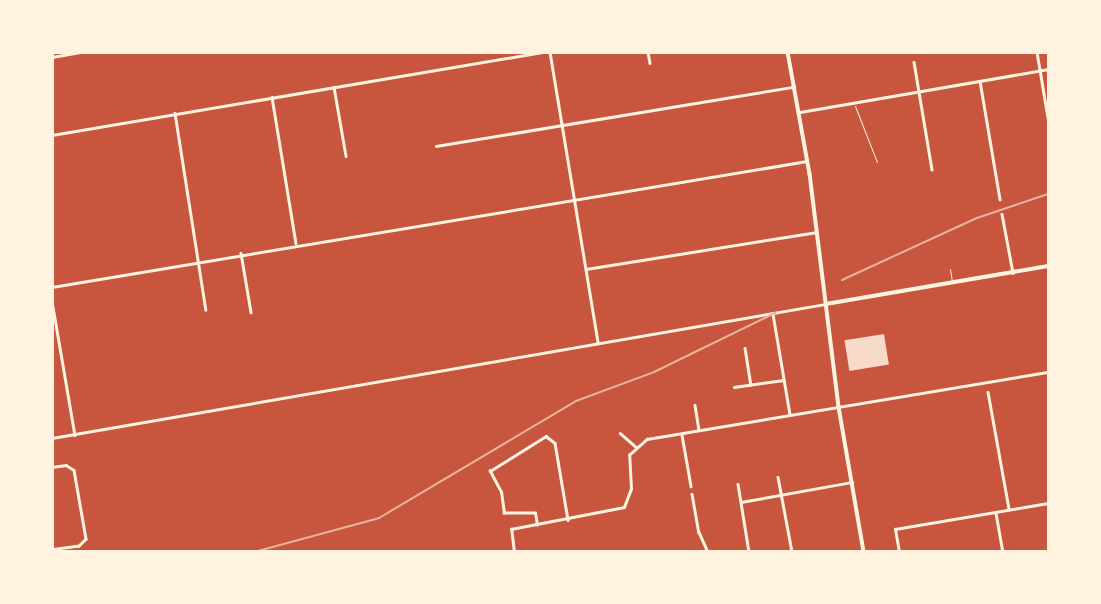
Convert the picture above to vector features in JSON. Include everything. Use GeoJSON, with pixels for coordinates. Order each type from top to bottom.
{"type":"FeatureCollection","features":[{"type":"Feature","properties":{"kind":"main road"},"geometry":{"type":"LineString","coordinates":[[788,52],[807,161],[839,407],[864,551]]}},
{"type":"Feature","properties":{"kind":"main road"},"geometry":{"type":"LineString","coordinates":[[825,304],[1048,266]]}},
{"type":"Feature","properties":{"kind":"street"},"geometry":{"type":"LineString","coordinates":[[52,57],[79,52]]}},
{"type":"Feature","properties":{"kind":"street"},"geometry":{"type":"LineString","coordinates":[[52,135],[547,52],[562,125],[598,343]]}},
{"type":"Feature","properties":{"kind":"street"},"geometry":{"type":"LineString","coordinates":[[649,52],[650,64]]}},
{"type":"Feature","properties":{"kind":"street"},"geometry":{"type":"LineString","coordinates":[[1037,52],[1048,118]]}},
{"type":"Feature","properties":{"kind":"street"},"geometry":{"type":"LineString","coordinates":[[914,62],[932,170]]}},
{"type":"Feature","properties":{"kind":"street"},"geometry":{"type":"LineString","coordinates":[[799,112],[1048,69]]}},
{"type":"Feature","properties":{"kind":"street"},"geometry":{"type":"LineString","coordinates":[[980,82],[1000,199]]}},
{"type":"Feature","properties":{"kind":"street"},"geometry":{"type":"LineString","coordinates":[[334,87],[346,156]]}},
{"type":"Feature","properties":{"kind":"street"},"geometry":{"type":"LineString","coordinates":[[436,146],[794,87]]}},
{"type":"Feature","properties":{"kind":"street"},"geometry":{"type":"LineString","coordinates":[[272,97],[296,243]]}},
{"type":"Feature","properties":{"kind":"street"},"geometry":{"type":"LineString","coordinates":[[175,113],[206,310]]}},
{"type":"Feature","properties":{"kind":"street"},"geometry":{"type":"LineString","coordinates":[[52,287],[296,243],[807,161]]}},
{"type":"Feature","properties":{"kind":"street"},"geometry":{"type":"LineString","coordinates":[[1002,214],[1013,273]]}},
{"type":"Feature","properties":{"kind":"street"},"geometry":{"type":"LineString","coordinates":[[586,270],[817,232]]}},
{"type":"Feature","properties":{"kind":"street"},"geometry":{"type":"LineString","coordinates":[[241,253],[251,313]]}},
{"type":"Feature","properties":{"kind":"street"},"geometry":{"type":"LineString","coordinates":[[52,301],[55,334],[75,435]]}},
{"type":"Feature","properties":{"kind":"street"},"geometry":{"type":"LineString","coordinates":[[52,438],[825,304]]}},
{"type":"Feature","properties":{"kind":"street"},"geometry":{"type":"LineString","coordinates":[[773,314],[790,415]]}},
{"type":"Feature","properties":{"kind":"street"},"geometry":{"type":"LineString","coordinates":[[745,348],[751,385]]}},
{"type":"Feature","properties":{"kind":"street"},"geometry":{"type":"LineString","coordinates":[[514,551],[511,529],[614,512],[626,504],[631,489],[628,461],[635,446],[681,433],[1048,372]]}},
{"type":"Feature","properties":{"kind":"street"},"geometry":{"type":"LineString","coordinates":[[734,387],[784,380]]}},
{"type":"Feature","properties":{"kind":"street"},"geometry":{"type":"LineString","coordinates":[[988,392],[1009,510]]}},
{"type":"Feature","properties":{"kind":"street"},"geometry":{"type":"LineString","coordinates":[[695,405],[699,430]]}},
{"type":"Feature","properties":{"kind":"street"},"geometry":{"type":"LineString","coordinates":[[620,433],[635,446]]}},
{"type":"Feature","properties":{"kind":"street"},"geometry":{"type":"LineString","coordinates":[[681,433],[691,486]]}},
{"type":"Feature","properties":{"kind":"street"},"geometry":{"type":"LineString","coordinates":[[537,525],[535,513],[504,513],[501,492],[490,471],[551,436],[568,520]]}},
{"type":"Feature","properties":{"kind":"street"},"geometry":{"type":"LineString","coordinates":[[52,467],[72,467],[85,541],[52,550]]}},
{"type":"Feature","properties":{"kind":"street"},"geometry":{"type":"LineString","coordinates":[[778,477],[792,551]]}},
{"type":"Feature","properties":{"kind":"street"},"geometry":{"type":"LineString","coordinates":[[741,502],[852,482]]}},
{"type":"Feature","properties":{"kind":"street"},"geometry":{"type":"LineString","coordinates":[[738,484],[749,551]]}},
{"type":"Feature","properties":{"kind":"street"},"geometry":{"type":"LineString","coordinates":[[692,494],[699,532],[708,551]]}},
{"type":"Feature","properties":{"kind":"street"},"geometry":{"type":"LineString","coordinates":[[899,551],[895,529],[1048,503]]}},
{"type":"Feature","properties":{"kind":"street"},"geometry":{"type":"LineString","coordinates":[[996,512],[1003,551]]}},
{"type":"Feature","properties":{"kind":"lane"},"geometry":{"type":"LineString","coordinates":[[854,103],[877,162]]}},
{"type":"Feature","properties":{"kind":"lane"},"geometry":{"type":"LineString","coordinates":[[950,269],[952,283]]}},
{"type":"Feature","properties":{"kind":"building"},"geometry":{"type":"Polygon","coordinates":[[[884,334],[889,365],[849,371],[844,340],[884,334]]]}},
{"type":"Feature","properties":{"kind":"railway"},"geometry":{"type":"LineString","coordinates":[[842,280],[977,218],[1048,194]]}},
{"type":"Feature","properties":{"kind":"railway"},"geometry":{"type":"LineString","coordinates":[[254,552],[379,518],[576,401],[654,372],[775,313]]}}]}
